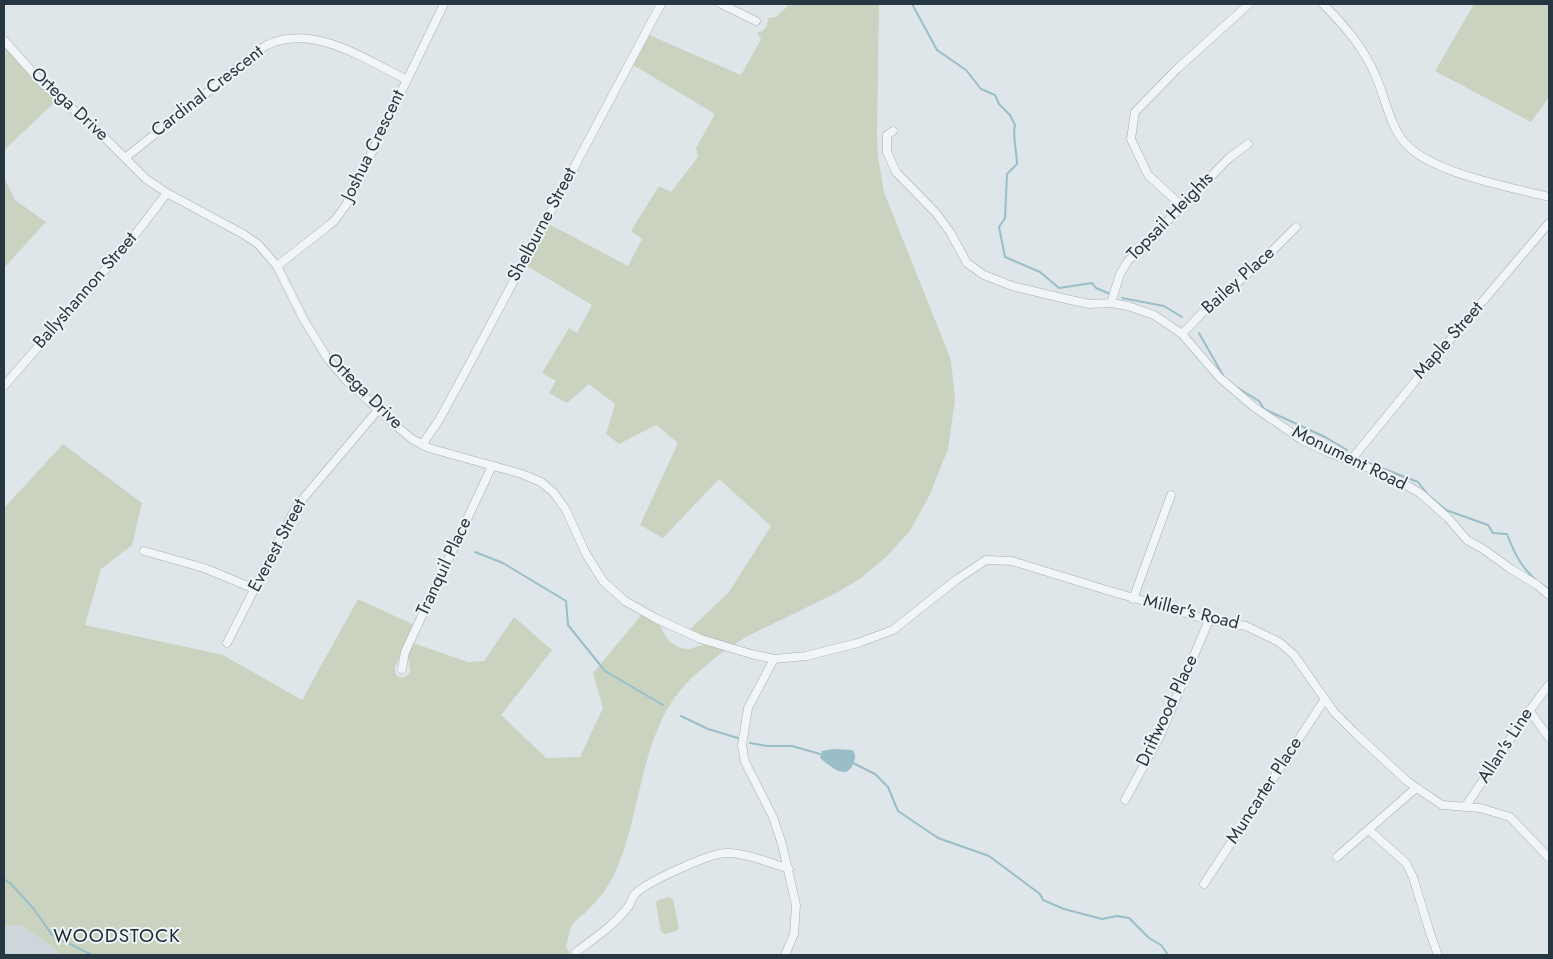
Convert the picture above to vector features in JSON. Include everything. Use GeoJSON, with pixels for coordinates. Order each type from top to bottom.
{"type":"FeatureCollection","features":[{"type":"Feature","properties":{"kind":"street","name":"Joshua Crescent"},"geometry":{"type":"LineString","coordinates":[[277,266],[328,226],[340,213],[444,4]]}},
{"type":"Feature","properties":{"kind":"street","name":"Shelburne Street"},"geometry":{"type":"LineString","coordinates":[[422,445],[469,365],[661,4]]}},
{"type":"Feature","properties":{"kind":"street"},"geometry":{"type":"LineString","coordinates":[[721,4],[756,21]]}},
{"type":"Feature","properties":{"kind":"street"},"geometry":{"type":"LineString","coordinates":[[1182,206],[1148,174],[1130,139],[1135,112],[1177,69],[1249,4]]}},
{"type":"Feature","properties":{"kind":"street"},"geometry":{"type":"LineString","coordinates":[[1323,4],[1361,48],[1379,84],[1397,132],[1410,148],[1433,162],[1468,176],[1549,197]]}},
{"type":"Feature","properties":{"kind":"street","name":"Cardinal Crescent"},"geometry":{"type":"LineString","coordinates":[[125,158],[265,46],[284,38],[304,38],[337,46],[407,80]]}},
{"type":"Feature","properties":{"kind":"street","name":"Ortega Drive"},"geometry":{"type":"LineString","coordinates":[[4,40],[43,84],[98,131],[146,179],[167,193],[252,239],[265,250],[277,266],[304,320],[328,358],[346,380],[407,435],[422,445],[444,454],[492,466],[541,482],[554,493],[570,518],[594,568],[608,586],[625,600],[700,639],[774,659]]}},
{"type":"Feature","properties":{"kind":"street","name":"Monument Road"},"geometry":{"type":"LineString","coordinates":[[893,131],[887,135],[887,152],[896,172],[936,213],[950,232],[967,263],[984,275],[1012,286],[1089,304],[1111,303],[1128,306],[1149,313],[1182,334],[1220,378],[1254,407],[1302,440],[1390,476],[1420,494],[1448,518],[1467,540],[1549,595]]}},
{"type":"Feature","properties":{"kind":"street","name":"Topsail Heights"},"geometry":{"type":"LineString","coordinates":[[1111,303],[1120,274],[1125,265],[1229,158],[1248,144]]}},
{"type":"Feature","properties":{"kind":"street","name":"Ballyshannon Street"},"geometry":{"type":"LineString","coordinates":[[4,386],[131,240],[167,193]]}},
{"type":"Feature","properties":{"kind":"street","name":"Maple Street"},"geometry":{"type":"LineString","coordinates":[[1351,460],[1549,223]]}},
{"type":"Feature","properties":{"kind":"street","name":"Bailey Place"},"geometry":{"type":"LineString","coordinates":[[1182,334],[1206,310],[1258,265],[1296,227]]}},
{"type":"Feature","properties":{"kind":"street","name":"Everest Street"},"geometry":{"type":"LineString","coordinates":[[227,644],[299,502],[378,410]]}},
{"type":"Feature","properties":{"kind":"street","name":"Tranquil Place"},"geometry":{"type":"LineString","coordinates":[[402,669],[405,652],[492,466]]}},
{"type":"Feature","properties":{"kind":"street"},"geometry":{"type":"LineString","coordinates":[[1133,598],[1170,496]]}},
{"type":"Feature","properties":{"kind":"street"},"geometry":{"type":"LineString","coordinates":[[144,551],[204,568],[255,589]]}},
{"type":"Feature","properties":{"kind":"street","name":"Miller's Road"},"geometry":{"type":"LineString","coordinates":[[774,659],[806,656],[838,649],[893,630],[956,580],[986,560],[1012,561],[1209,620],[1246,626],[1279,642],[1294,655],[1334,712],[1408,782],[1442,805],[1480,808],[1510,817],[1549,858]]}},
{"type":"Feature","properties":{"kind":"street","name":"Driftwood Place"},"geometry":{"type":"LineString","coordinates":[[1124,800],[1160,736],[1209,620]]}},
{"type":"Feature","properties":{"kind":"street"},"geometry":{"type":"LineString","coordinates":[[774,659],[748,708],[742,745],[745,762],[773,817],[789,868],[796,905],[794,934],[785,955]]}},
{"type":"Feature","properties":{"kind":"street","name":"Allan's Line"},"geometry":{"type":"LineString","coordinates":[[1465,807],[1529,710],[1549,685]]}},
{"type":"Feature","properties":{"kind":"street","name":"Muncarter Place"},"geometry":{"type":"LineString","coordinates":[[1204,884],[1325,699]]}},
{"type":"Feature","properties":{"kind":"street"},"geometry":{"type":"LineString","coordinates":[[1529,710],[1549,738]]}},
{"type":"Feature","properties":{"kind":"street"},"geometry":{"type":"LineString","coordinates":[[1337,857],[1416,788]]}},
{"type":"Feature","properties":{"kind":"street"},"geometry":{"type":"LineString","coordinates":[[1369,830],[1406,863],[1413,876],[1438,955]]}},
{"type":"Feature","properties":{"kind":"street"},"geometry":{"type":"LineString","coordinates":[[576,952],[606,930],[629,906],[635,894],[647,885],[712,856],[726,853],[747,856],[789,868]]}},
{"type":"Feature","properties":{"kind":"shaded area"},"geometry":{"type":"Polygon","coordinates":[[[22,925],[61,955],[4,955],[4,926],[22,925]]]}},
{"type":"Feature","properties":{"kind":"green space"},"geometry":{"type":"Polygon","coordinates":[[[790,4],[879,4],[877,137],[878,157],[884,192],[951,360],[955,400],[948,449],[930,494],[910,531],[886,557],[860,579],[732,646],[688,631],[729,592],[771,526],[719,479],[663,538],[640,525],[678,443],[656,425],[619,444],[606,434],[615,404],[589,384],[567,403],[549,393],[556,381],[542,373],[569,328],[577,333],[592,305],[527,266],[549,224],[628,266],[642,239],[631,231],[659,186],[671,192],[698,157],[696,148],[715,114],[633,65],[649,35],[741,75],[761,39],[757,33],[765,28],[768,18],[776,17],[790,4]]]}},
{"type":"Feature","properties":{"kind":"green space"},"geometry":{"type":"Polygon","coordinates":[[[1474,4],[1549,4],[1549,97],[1531,122],[1435,71],[1474,4]]]}},
{"type":"Feature","properties":{"kind":"green space"},"geometry":{"type":"Polygon","coordinates":[[[4,46],[56,101],[4,150],[4,46]]]}},
{"type":"Feature","properties":{"kind":"green space"},"geometry":{"type":"Polygon","coordinates":[[[4,177],[15,200],[46,222],[4,268],[4,177]]]}},
{"type":"Feature","properties":{"kind":"green space"},"geometry":{"type":"Polygon","coordinates":[[[63,444],[142,503],[132,545],[101,569],[85,625],[223,655],[302,700],[358,599],[414,625],[395,667],[396,674],[402,678],[410,672],[408,655],[413,643],[468,662],[484,661],[514,617],[552,650],[501,715],[546,758],[580,757],[603,708],[593,673],[642,614],[660,625],[667,638],[679,647],[689,649],[707,645],[725,650],[684,686],[673,700],[662,720],[646,763],[630,830],[615,873],[599,898],[572,925],[566,947],[571,955],[61,955],[22,925],[4,926],[4,508],[63,444]]]}},
{"type":"Feature","properties":{"kind":"green space"},"geometry":{"type":"Polygon","coordinates":[[[669,897],[673,899],[679,928],[676,931],[665,934],[661,932],[656,903],[658,900],[669,897]]]}},
{"type":"Feature","properties":{"kind":"water"},"geometry":{"type":"Polygon","coordinates":[[[834,749],[852,750],[854,752],[855,759],[853,764],[846,772],[833,768],[820,758],[822,751],[834,749]]]}},
{"type":"Feature","properties":{"kind":"waterway"},"geometry":{"type":"LineString","coordinates":[[912,4],[937,50],[966,70],[981,89],[995,95],[999,104],[1010,115],[1015,125],[1017,164],[1007,174],[1005,218],[999,227],[1005,257],[1040,272],[1059,288],[1092,283],[1096,288],[1110,294]]}},
{"type":"Feature","properties":{"kind":"waterway"},"geometry":{"type":"LineString","coordinates":[[1122,298],[1164,306],[1182,317]]}},
{"type":"Feature","properties":{"kind":"waterway"},"geometry":{"type":"LineString","coordinates":[[1199,333],[1224,377]]}},
{"type":"Feature","properties":{"kind":"waterway"},"geometry":{"type":"LineString","coordinates":[[1233,385],[1259,401],[1264,409],[1325,437],[1347,450]]}},
{"type":"Feature","properties":{"kind":"waterway"},"geometry":{"type":"LineString","coordinates":[[1361,460],[1418,482],[1428,495],[1446,510],[1488,525],[1493,533],[1507,534],[1519,560],[1538,582]]}},
{"type":"Feature","properties":{"kind":"waterway"},"geometry":{"type":"LineString","coordinates":[[475,552],[503,563],[566,601],[568,625],[605,671],[663,705]]}},
{"type":"Feature","properties":{"kind":"waterway"},"geometry":{"type":"LineString","coordinates":[[1544,586],[1549,589]]}},
{"type":"Feature","properties":{"kind":"waterway"},"geometry":{"type":"LineString","coordinates":[[681,716],[708,729],[738,738]]}},
{"type":"Feature","properties":{"kind":"waterway"},"geometry":{"type":"LineString","coordinates":[[750,743],[767,746],[792,746],[820,754]]}},
{"type":"Feature","properties":{"kind":"waterway"},"geometry":{"type":"LineString","coordinates":[[853,763],[875,774],[888,787],[898,811],[938,838],[989,856],[1040,894],[1043,900],[1064,909],[1102,919],[1117,916],[1129,918],[1149,938],[1161,945],[1168,955]]}},
{"type":"Feature","properties":{"kind":"waterway"},"geometry":{"type":"LineString","coordinates":[[4,879],[33,908],[52,935],[92,955]]}},
{"type":"Feature","properties":{"kind":"district","name":"WOODSTOCK"},"geometry":{"type":"Point","coordinates":[117,937]}}]}
